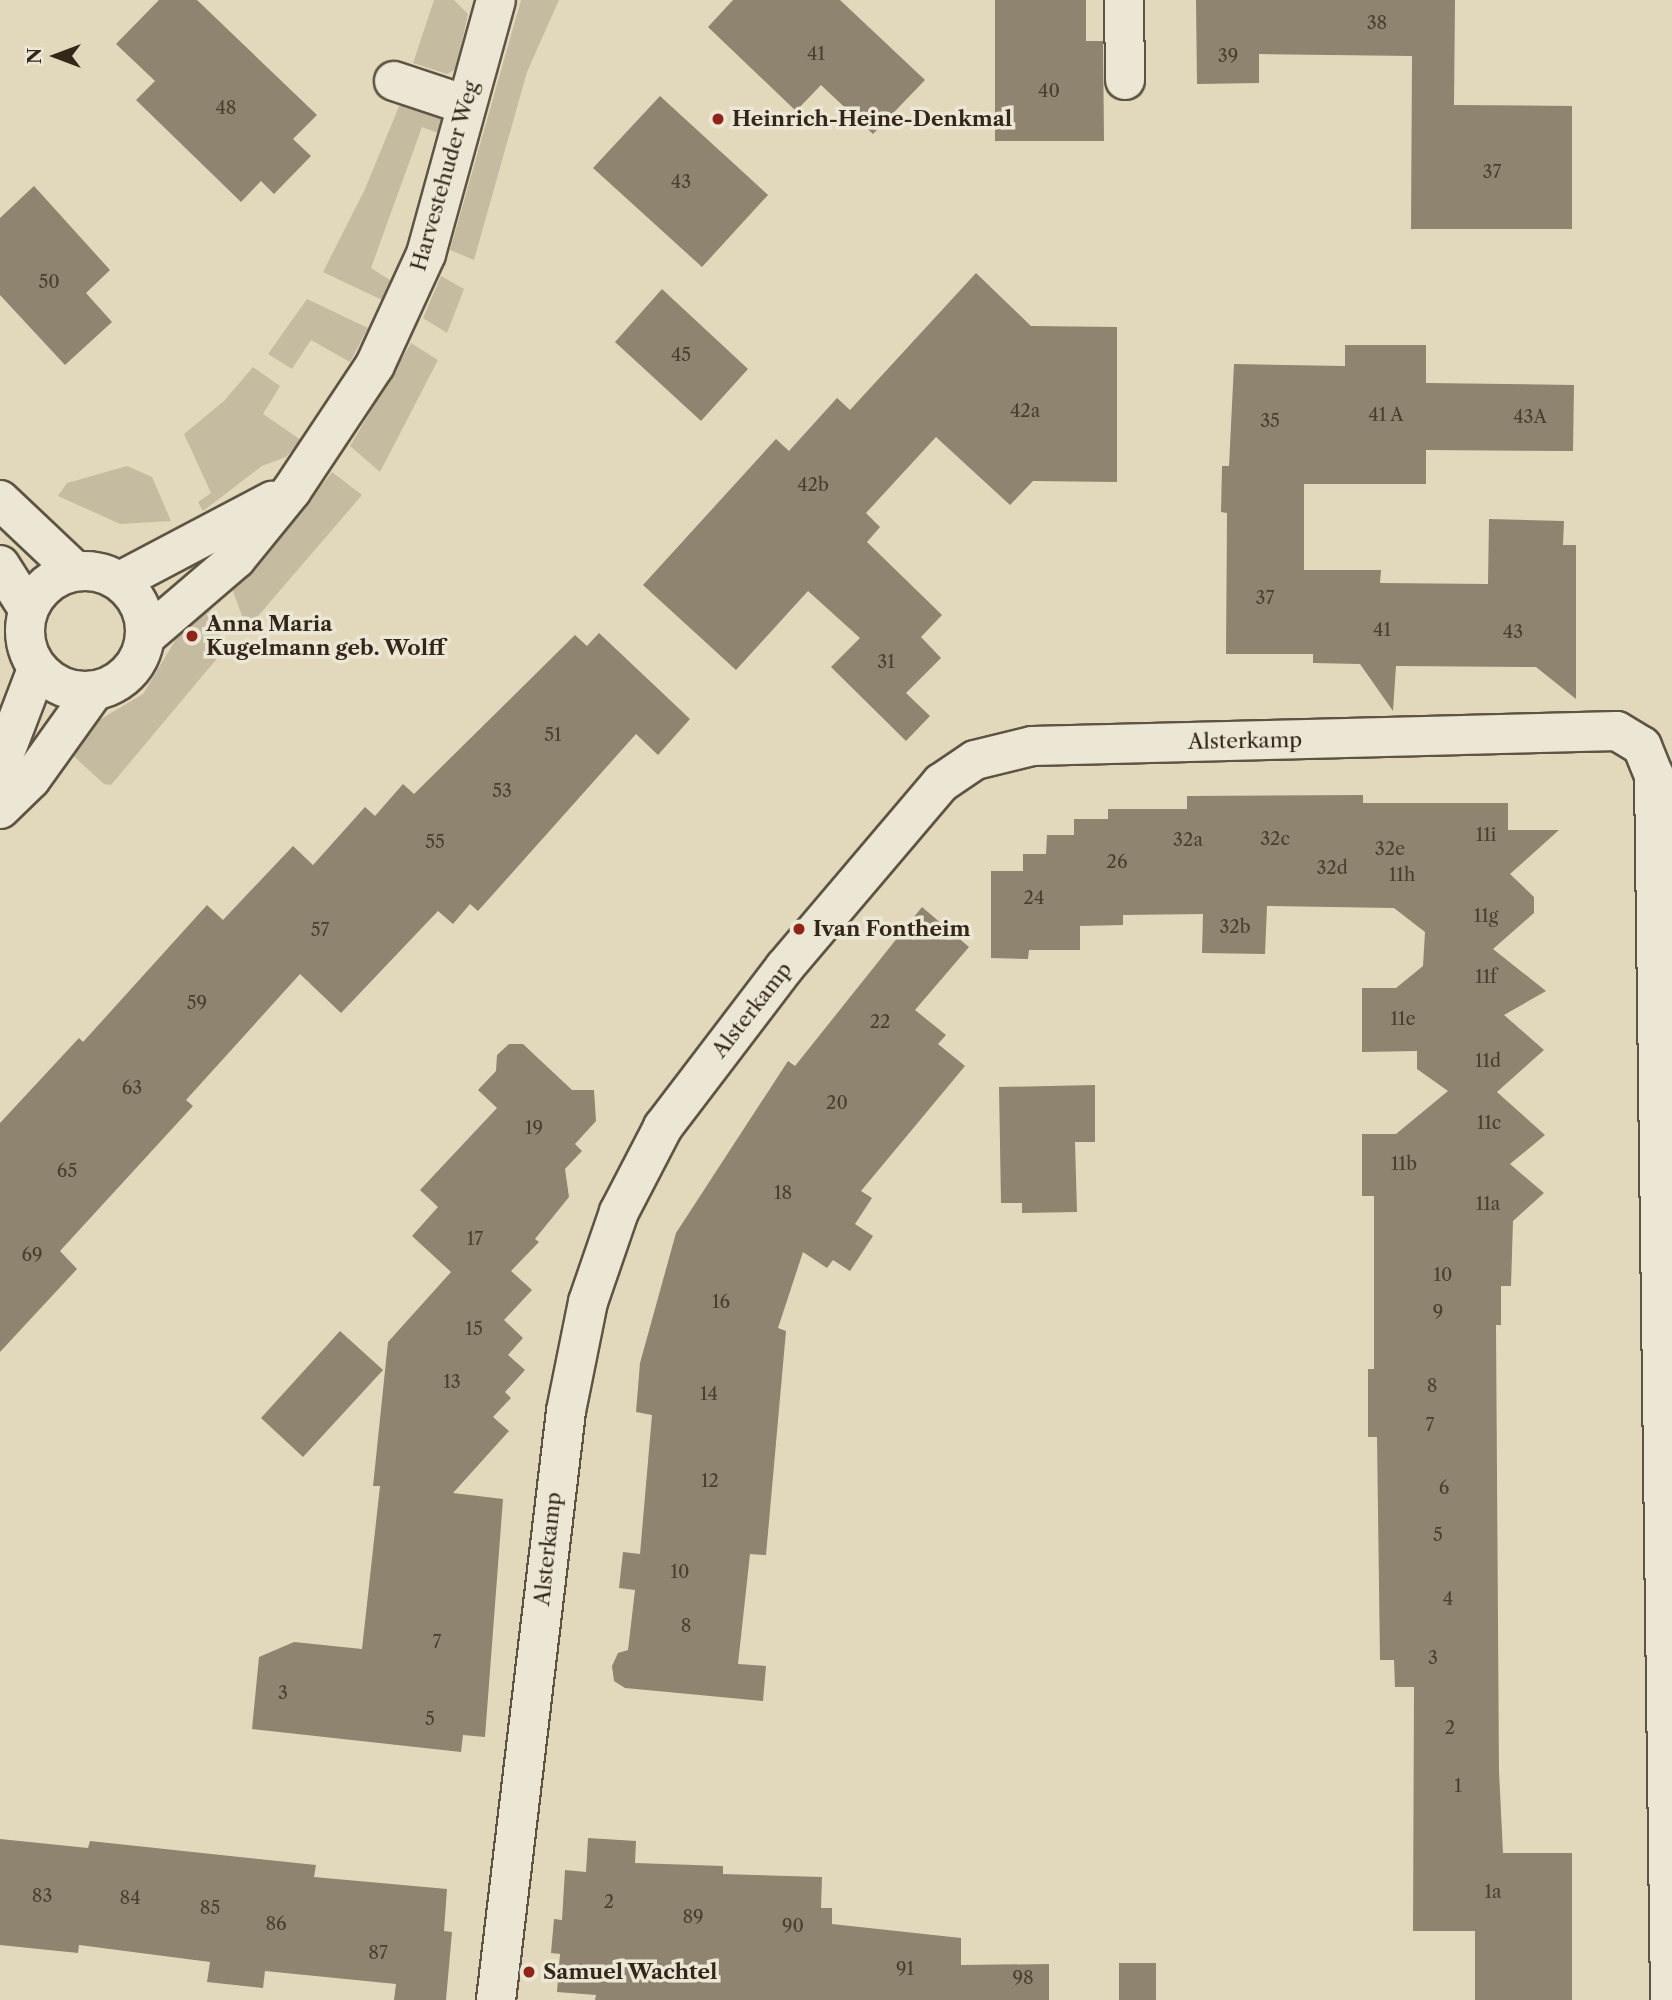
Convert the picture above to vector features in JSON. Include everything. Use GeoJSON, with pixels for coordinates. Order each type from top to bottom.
{"type":"FeatureCollection","features":[{"type":"Feature","properties":{"kind":"street","name":"Harvestehuder Weg"},"geometry":{"type":"LineString","coordinates":[[0,809],[31,779],[94,691],[123,678],[134,667],[145,637],[236,559],[292,490],[345,415],[396,324],[426,254],[496,0]]}},
{"type":"Feature","properties":{"kind":"street"},"geometry":{"type":"LineString","coordinates":[[1124,0],[1125,80]]}},
{"type":"Feature","properties":{"kind":"street"},"geometry":{"type":"LineString","coordinates":[[394,81],[466,105]]}},
{"type":"Feature","properties":{"kind":"street","name":"Harvestehuder Weg"},"geometry":{"type":"LineString","coordinates":[[120,581],[292,490]]}},
{"type":"Feature","properties":{"kind":"street"},"geometry":{"type":"LineString","coordinates":[[0,500],[75,571]]}},
{"type":"Feature","properties":{"kind":"street"},"geometry":{"type":"LineString","coordinates":[[0,565],[28,609]]}},
{"type":"Feature","properties":{"kind":"street"},"geometry":{"type":"LineString","coordinates":[[94,691],[63,688],[37,669],[24,640],[28,609],[46,584],[75,571],[91,570],[120,581],[140,606],[145,637]]}},
{"type":"Feature","properties":{"kind":"street"},"geometry":{"type":"LineString","coordinates":[[0,766],[37,669]]}},
{"type":"Feature","properties":{"kind":"street","name":"Alsterkamp"},"geometry":{"type":"LineString","coordinates":[[496,2000],[566,1411],[588,1302],[619,1212],[661,1130],[679,1105],[784,968],[941,783],[975,760],[1032,746],[1617,731],[1642,746],[1663,775]]}},
{"type":"Feature","properties":{"kind":"street"},"geometry":{"type":"LineString","coordinates":[[1663,775],[1670,2000]]}},
{"type":"Feature","properties":{"kind":"shaded area"},"geometry":{"type":"Polygon","coordinates":[[[434,0],[454,0],[468,14],[456,69],[447,74],[413,63],[434,0]]]}},
{"type":"Feature","properties":{"kind":"shaded area"},"geometry":{"type":"Polygon","coordinates":[[[521,0],[559,0],[527,72],[474,260],[450,250],[521,0]]]}},
{"type":"Feature","properties":{"kind":"shaded area"},"geometry":{"type":"Polygon","coordinates":[[[402,99],[443,119],[438,133],[422,127],[371,268],[390,280],[382,300],[323,272],[365,189],[402,99]]]}},
{"type":"Feature","properties":{"kind":"shaded area"},"geometry":{"type":"Polygon","coordinates":[[[441,276],[464,289],[447,333],[423,318],[441,276]]]}},
{"type":"Feature","properties":{"kind":"shaded area"},"geometry":{"type":"Polygon","coordinates":[[[307,299],[368,328],[350,362],[311,340],[292,369],[268,354],[307,299]]]}},
{"type":"Feature","properties":{"kind":"shaded area"},"geometry":{"type":"Polygon","coordinates":[[[411,343],[438,360],[380,472],[350,446],[411,343]]]}},
{"type":"Feature","properties":{"kind":"shaded area"},"geometry":{"type":"Polygon","coordinates":[[[253,367],[280,386],[263,414],[301,440],[286,457],[262,466],[203,511],[198,502],[211,493],[184,434],[224,401],[253,367]]]}},
{"type":"Feature","properties":{"kind":"shaded area"},"geometry":{"type":"Polygon","coordinates":[[[127,466],[152,477],[171,521],[120,524],[58,496],[67,483],[127,466]]]}},
{"type":"Feature","properties":{"kind":"shaded area"},"geometry":{"type":"Polygon","coordinates":[[[332,472],[362,495],[247,629],[232,589],[268,554],[332,472]]]}},
{"type":"Feature","properties":{"kind":"shaded area"},"geometry":{"type":"Polygon","coordinates":[[[208,608],[225,649],[111,785],[104,784],[68,751],[94,723],[143,694],[182,629],[208,608]]]}},
{"type":"Feature","properties":{"kind":"building"},"geometry":{"type":"Polygon","coordinates":[[[159,0],[197,0],[317,115],[293,139],[311,156],[274,194],[261,181],[241,202],[136,100],[155,81],[116,44],[159,0]]]}},
{"type":"Feature","properties":{"kind":"building"},"geometry":{"type":"Polygon","coordinates":[[[733,0],[840,0],[925,80],[873,134],[821,85],[796,111],[708,27],[733,0]]]}},
{"type":"Feature","properties":{"kind":"building"},"geometry":{"type":"Polygon","coordinates":[[[995,0],[1086,0],[1086,41],[1103,41],[1104,141],[995,141],[995,0]]]}},
{"type":"Feature","properties":{"kind":"building"},"geometry":{"type":"Polygon","coordinates":[[[1196,0],[1455,0],[1454,105],[1572,106],[1572,229],[1411,229],[1412,56],[1259,54],[1259,83],[1197,84],[1196,0]]]}},
{"type":"Feature","properties":{"kind":"building"},"geometry":{"type":"Polygon","coordinates":[[[660,96],[768,195],[702,267],[593,168],[660,96]]]}},
{"type":"Feature","properties":{"kind":"building"},"geometry":{"type":"Polygon","coordinates":[[[34,186],[110,270],[86,293],[112,322],[65,365],[0,295],[0,218],[34,186]]]}},
{"type":"Feature","properties":{"kind":"building"},"geometry":{"type":"Polygon","coordinates":[[[976,273],[1031,326],[1117,327],[1117,482],[1033,481],[1010,505],[936,437],[866,513],[880,527],[867,542],[942,615],[921,637],[941,658],[906,693],[930,716],[906,741],[831,667],[860,638],[808,591],[736,670],[643,585],[776,439],[789,451],[837,398],[850,410],[976,273]]]}},
{"type":"Feature","properties":{"kind":"building"},"geometry":{"type":"Polygon","coordinates":[[[662,289],[748,369],[701,421],[615,342],[662,289]]]}},
{"type":"Feature","properties":{"kind":"building"},"geometry":{"type":"Polygon","coordinates":[[[1345,345],[1426,345],[1426,383],[1574,385],[1573,451],[1426,450],[1426,484],[1304,484],[1304,570],[1381,570],[1380,583],[1488,584],[1489,519],[1564,521],[1563,545],[1576,545],[1576,699],[1536,667],[1396,666],[1393,711],[1360,664],[1313,663],[1313,654],[1226,654],[1227,513],[1221,512],[1222,466],[1229,466],[1234,364],[1345,366],[1345,345]]]}},
{"type":"Feature","properties":{"kind":"building"},"geometry":{"type":"Polygon","coordinates":[[[599,633],[690,719],[658,755],[636,734],[478,911],[470,904],[453,924],[438,911],[341,1013],[300,974],[186,1100],[193,1106],[60,1251],[77,1269],[0,1352],[0,1123],[79,1038],[83,1042],[207,905],[223,920],[293,846],[313,865],[365,807],[375,816],[403,784],[414,794],[575,635],[587,646],[599,633]]]}},
{"type":"Feature","properties":{"kind":"building"},"geometry":{"type":"Polygon","coordinates":[[[1363,795],[1363,803],[1508,803],[1508,830],[1559,830],[1510,874],[1534,897],[1534,913],[1493,949],[1546,991],[1504,1015],[1544,1050],[1497,1092],[1545,1135],[1510,1164],[1544,1193],[1513,1221],[1511,1286],[1501,1286],[1501,1325],[1496,1325],[1499,1771],[1503,1853],[1572,1853],[1572,2000],[1475,2000],[1475,1931],[1413,1931],[1414,1687],[1395,1687],[1394,1660],[1380,1660],[1377,1437],[1368,1437],[1368,1369],[1374,1369],[1374,1196],[1362,1196],[1362,1134],[1396,1134],[1448,1091],[1417,1069],[1417,1051],[1362,1052],[1362,988],[1396,988],[1423,966],[1425,932],[1394,908],[1267,906],[1265,954],[1202,953],[1203,914],[1123,915],[1123,925],[1080,926],[1080,950],[1029,950],[1028,959],[991,958],[991,871],[1023,871],[1023,854],[1046,854],[1047,835],[1074,835],[1074,819],[1108,819],[1108,809],[1187,809],[1187,796],[1363,795]]]}},
{"type":"Feature","properties":{"kind":"building"},"geometry":{"type":"Polygon","coordinates":[[[922,907],[969,947],[915,1010],[946,1035],[938,1044],[965,1066],[861,1191],[872,1198],[855,1224],[873,1236],[850,1271],[833,1260],[827,1268],[803,1252],[778,1328],[786,1331],[766,1555],[750,1554],[738,1664],[766,1666],[763,1701],[625,1688],[614,1681],[612,1666],[618,1653],[628,1650],[635,1590],[619,1588],[623,1552],[640,1554],[652,1415],[636,1412],[640,1363],[676,1233],[788,1061],[795,1066],[922,907]]]}},
{"type":"Feature","properties":{"kind":"building"},"geometry":{"type":"Polygon","coordinates":[[[509,1044],[523,1044],[572,1090],[594,1090],[596,1121],[575,1144],[582,1151],[565,1169],[569,1197],[535,1239],[539,1242],[511,1271],[532,1290],[504,1320],[523,1338],[508,1355],[525,1370],[505,1392],[511,1398],[493,1417],[509,1431],[453,1493],[503,1499],[485,1737],[463,1735],[461,1752],[252,1729],[259,1657],[294,1642],[362,1649],[380,1486],[373,1486],[388,1342],[451,1272],[412,1236],[438,1207],[420,1190],[497,1108],[478,1090],[496,1071],[497,1055],[509,1044]]]}},
{"type":"Feature","properties":{"kind":"building"},"geometry":{"type":"Polygon","coordinates":[[[1095,1085],[1095,1142],[1075,1142],[1077,1212],[1022,1213],[1022,1203],[1001,1203],[999,1087],[1095,1085]]]}},
{"type":"Feature","properties":{"kind":"building"},"geometry":{"type":"Polygon","coordinates":[[[340,1331],[383,1370],[303,1457],[261,1418],[340,1331]]]}},
{"type":"Feature","properties":{"kind":"building"},"geometry":{"type":"Polygon","coordinates":[[[588,1838],[636,1841],[635,1863],[723,1866],[723,1874],[822,1877],[821,1908],[832,1908],[832,1924],[961,1938],[961,1965],[1049,1964],[1049,2000],[595,2000],[596,1995],[557,1992],[560,1954],[551,1953],[554,1919],[562,1920],[565,1870],[586,1872],[588,1838]]]}},
{"type":"Feature","properties":{"kind":"building"},"geometry":{"type":"Polygon","coordinates":[[[0,1839],[88,1848],[90,1841],[316,1865],[314,1877],[447,1889],[444,1931],[452,1932],[446,2000],[394,2000],[396,1984],[265,1971],[263,1988],[207,1982],[210,1962],[79,1945],[78,1953],[0,1945],[0,1839]]]}},
{"type":"Feature","properties":{"kind":"building"},"geometry":{"type":"Polygon","coordinates":[[[1119,1963],[1156,1963],[1156,2000],[1119,2000],[1119,1963]]]}},
{"type":"Feature","properties":{"kind":"place","name":"Heinrich-Heine-Denkmal"},"geometry":{"type":"Point","coordinates":[718,119]}},
{"type":"Feature","properties":{"kind":"place","name":"Anna Maria Kugelmann geb. Wolff"},"geometry":{"type":"Point","coordinates":[192,636]}},
{"type":"Feature","properties":{"kind":"place","name":"Ivan Fontheim"},"geometry":{"type":"Point","coordinates":[799,929]}},
{"type":"Feature","properties":{"kind":"place","name":"Samuel Wachtel"},"geometry":{"type":"Point","coordinates":[529,1972]}}]}
